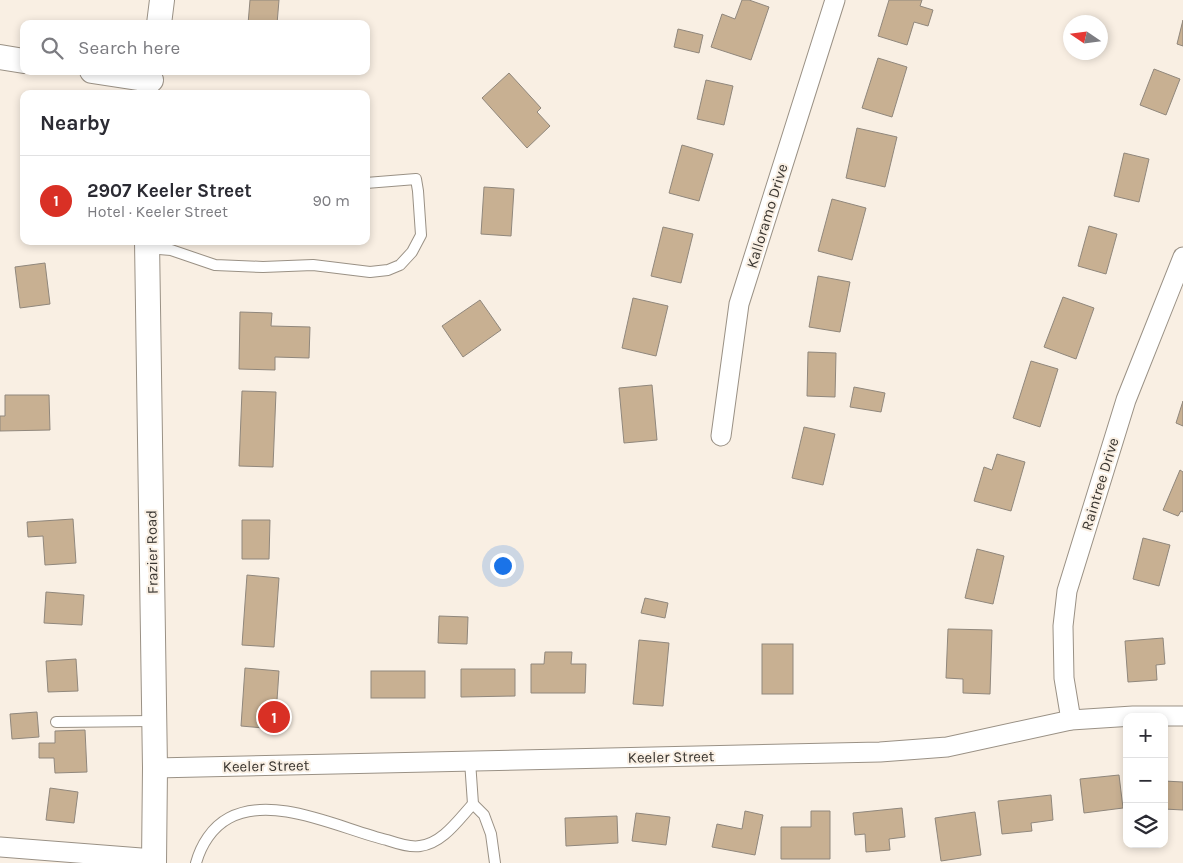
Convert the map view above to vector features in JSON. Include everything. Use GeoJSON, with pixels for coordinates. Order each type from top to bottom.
{"type":"FeatureCollection","features":[{"type":"Feature","properties":{"kind":"street"},"geometry":{"type":"LineString","coordinates":[[160,20],[162,0]]}},
{"type":"Feature","properties":{"kind":"street","name":"Kalloramo Drive"},"geometry":{"type":"LineString","coordinates":[[721,436],[739,304],[835,0]]}},
{"type":"Feature","properties":{"kind":"street"},"geometry":{"type":"LineString","coordinates":[[0,57],[20,60]]}},
{"type":"Feature","properties":{"kind":"street"},"geometry":{"type":"LineString","coordinates":[[113,75],[151,82]]}},
{"type":"Feature","properties":{"kind":"street","name":"Frazier Road"},"geometry":{"type":"LineString","coordinates":[[147,245],[155,768],[154,861]]}},
{"type":"Feature","properties":{"kind":"street","name":"Raintree Drive"},"geometry":{"type":"LineString","coordinates":[[1071,720],[1064,678],[1063,626],[1067,591],[1126,400],[1183,257]]}},
{"type":"Feature","properties":{"kind":"street","name":"Keeler Street"},"geometry":{"type":"LineString","coordinates":[[155,768],[880,752],[947,747],[1071,720],[1133,716],[1183,716]]}},
{"type":"Feature","properties":{"kind":"street"},"geometry":{"type":"LineString","coordinates":[[0,847],[154,861]]}},
{"type":"Feature","properties":{"kind":"lane"},"geometry":{"type":"LineString","coordinates":[[151,245],[215,265],[263,267],[313,265],[370,272],[388,270],[400,265],[412,252],[421,235],[416,179],[370,183]]}},
{"type":"Feature","properties":{"kind":"lane"},"geometry":{"type":"LineString","coordinates":[[56,722],[94,725],[154,721]]}},
{"type":"Feature","properties":{"kind":"lane"},"geometry":{"type":"LineString","coordinates":[[470,761],[473,804],[484,816],[491,834],[495,863]]}},
{"type":"Feature","properties":{"kind":"lane"},"geometry":{"type":"LineString","coordinates":[[196,863],[207,838],[220,823],[236,814],[248,811],[279,809],[375,838],[420,846],[436,840],[455,825],[473,804]]}},
{"type":"Feature","properties":{"kind":"building"},"geometry":{"type":"Polygon","coordinates":[[[250,0],[279,0],[277,20],[248,20],[250,0]]]}},
{"type":"Feature","properties":{"kind":"building"},"geometry":{"type":"Polygon","coordinates":[[[742,0],[749,0],[769,7],[751,60],[711,47],[722,14],[735,19],[742,0]]]}},
{"type":"Feature","properties":{"kind":"building"},"geometry":{"type":"Polygon","coordinates":[[[889,0],[922,0],[920,6],[933,10],[928,26],[914,22],[907,45],[878,36],[889,0]]]}},
{"type":"Feature","properties":{"kind":"building"},"geometry":{"type":"Polygon","coordinates":[[[1183,20],[1183,46],[1177,44],[1183,20]]]}},
{"type":"Feature","properties":{"kind":"building"},"geometry":{"type":"Polygon","coordinates":[[[678,29],[703,35],[699,53],[674,47],[678,29]]]}},
{"type":"Feature","properties":{"kind":"building"},"geometry":{"type":"Polygon","coordinates":[[[878,58],[907,67],[892,117],[862,108],[878,58]]]}},
{"type":"Feature","properties":{"kind":"building"},"geometry":{"type":"Polygon","coordinates":[[[1154,69],[1180,79],[1166,115],[1140,105],[1154,69]]]}},
{"type":"Feature","properties":{"kind":"building"},"geometry":{"type":"Polygon","coordinates":[[[509,73],[541,108],[537,112],[550,126],[527,148],[482,98],[509,73]]]}},
{"type":"Feature","properties":{"kind":"building"},"geometry":{"type":"Polygon","coordinates":[[[706,80],[733,86],[724,125],[697,119],[706,80]]]}},
{"type":"Feature","properties":{"kind":"building"},"geometry":{"type":"Polygon","coordinates":[[[857,128],[897,137],[885,187],[846,178],[857,128]]]}},
{"type":"Feature","properties":{"kind":"building"},"geometry":{"type":"Polygon","coordinates":[[[682,145],[713,154],[699,201],[669,193],[682,145]]]}},
{"type":"Feature","properties":{"kind":"building"},"geometry":{"type":"Polygon","coordinates":[[[1124,153],[1149,159],[1139,202],[1114,196],[1124,153]]]}},
{"type":"Feature","properties":{"kind":"building"},"geometry":{"type":"Polygon","coordinates":[[[484,187],[514,189],[511,236],[481,234],[484,187]]]}},
{"type":"Feature","properties":{"kind":"building"},"geometry":{"type":"Polygon","coordinates":[[[832,199],[866,208],[852,260],[818,251],[832,199]]]}},
{"type":"Feature","properties":{"kind":"building"},"geometry":{"type":"Polygon","coordinates":[[[1089,226],[1117,234],[1106,274],[1078,266],[1089,226]]]}},
{"type":"Feature","properties":{"kind":"building"},"geometry":{"type":"Polygon","coordinates":[[[663,227],[693,234],[681,283],[651,276],[663,227]]]}},
{"type":"Feature","properties":{"kind":"building"},"geometry":{"type":"Polygon","coordinates":[[[45,263],[50,304],[20,308],[15,267],[45,263]]]}},
{"type":"Feature","properties":{"kind":"building"},"geometry":{"type":"Polygon","coordinates":[[[818,276],[850,282],[840,332],[809,327],[818,276]]]}},
{"type":"Feature","properties":{"kind":"building"},"geometry":{"type":"Polygon","coordinates":[[[1063,297],[1094,308],[1076,359],[1044,347],[1063,297]]]}},
{"type":"Feature","properties":{"kind":"building"},"geometry":{"type":"Polygon","coordinates":[[[633,298],[668,306],[656,356],[622,348],[633,298]]]}},
{"type":"Feature","properties":{"kind":"building"},"geometry":{"type":"Polygon","coordinates":[[[480,300],[501,330],[463,357],[442,326],[480,300]]]}},
{"type":"Feature","properties":{"kind":"building"},"geometry":{"type":"Polygon","coordinates":[[[240,312],[272,313],[271,326],[310,327],[309,358],[275,357],[275,370],[239,369],[240,312]]]}},
{"type":"Feature","properties":{"kind":"building"},"geometry":{"type":"Polygon","coordinates":[[[808,352],[836,353],[835,397],[807,396],[808,352]]]}},
{"type":"Feature","properties":{"kind":"building"},"geometry":{"type":"Polygon","coordinates":[[[1031,361],[1058,369],[1040,427],[1013,418],[1031,361]]]}},
{"type":"Feature","properties":{"kind":"building"},"geometry":{"type":"Polygon","coordinates":[[[652,385],[657,440],[624,443],[619,388],[652,385]]]}},
{"type":"Feature","properties":{"kind":"building"},"geometry":{"type":"Polygon","coordinates":[[[854,387],[885,393],[881,412],[850,407],[854,387]]]}},
{"type":"Feature","properties":{"kind":"building"},"geometry":{"type":"Polygon","coordinates":[[[242,391],[276,392],[273,467],[239,466],[242,391]]]}},
{"type":"Feature","properties":{"kind":"building"},"geometry":{"type":"Polygon","coordinates":[[[5,395],[49,395],[50,430],[0,431],[0,416],[5,416],[5,395]]]}},
{"type":"Feature","properties":{"kind":"building"},"geometry":{"type":"Polygon","coordinates":[[[1183,401],[1183,426],[1176,423],[1183,401]]]}},
{"type":"Feature","properties":{"kind":"building"},"geometry":{"type":"Polygon","coordinates":[[[804,427],[835,434],[823,485],[792,478],[804,427]]]}},
{"type":"Feature","properties":{"kind":"building"},"geometry":{"type":"Polygon","coordinates":[[[997,454],[1025,462],[1011,511],[974,501],[984,467],[992,470],[997,454]]]}},
{"type":"Feature","properties":{"kind":"building"},"geometry":{"type":"Polygon","coordinates":[[[1180,470],[1183,472],[1183,512],[1181,511],[1178,516],[1163,510],[1180,470]]]}},
{"type":"Feature","properties":{"kind":"building"},"geometry":{"type":"Polygon","coordinates":[[[73,519],[76,563],[45,565],[43,536],[28,537],[27,522],[73,519]]]}},
{"type":"Feature","properties":{"kind":"building"},"geometry":{"type":"Polygon","coordinates":[[[242,520],[270,520],[269,559],[242,559],[242,520]]]}},
{"type":"Feature","properties":{"kind":"building"},"geometry":{"type":"Polygon","coordinates":[[[1143,538],[1170,545],[1159,586],[1133,579],[1143,538]]]}},
{"type":"Feature","properties":{"kind":"building"},"geometry":{"type":"Polygon","coordinates":[[[977,549],[1004,556],[993,604],[965,598],[977,549]]]}},
{"type":"Feature","properties":{"kind":"building"},"geometry":{"type":"Polygon","coordinates":[[[247,575],[279,578],[274,647],[242,645],[247,575]]]}},
{"type":"Feature","properties":{"kind":"building"},"geometry":{"type":"Polygon","coordinates":[[[46,592],[84,595],[82,625],[44,623],[46,592]]]}},
{"type":"Feature","properties":{"kind":"building"},"geometry":{"type":"Polygon","coordinates":[[[645,598],[668,603],[665,618],[641,613],[645,598]]]}},
{"type":"Feature","properties":{"kind":"building"},"geometry":{"type":"Polygon","coordinates":[[[439,616],[468,617],[467,644],[438,643],[439,616]]]}},
{"type":"Feature","properties":{"kind":"building"},"geometry":{"type":"Polygon","coordinates":[[[948,629],[992,630],[990,694],[963,693],[963,679],[946,678],[948,629]]]}},
{"type":"Feature","properties":{"kind":"building"},"geometry":{"type":"Polygon","coordinates":[[[1163,638],[1165,664],[1156,665],[1157,680],[1128,682],[1125,641],[1163,638]]]}},
{"type":"Feature","properties":{"kind":"building"},"geometry":{"type":"Polygon","coordinates":[[[639,640],[669,643],[663,706],[633,704],[639,640]]]}},
{"type":"Feature","properties":{"kind":"building"},"geometry":{"type":"Polygon","coordinates":[[[762,644],[793,644],[793,694],[762,694],[762,644]]]}},
{"type":"Feature","properties":{"kind":"building"},"geometry":{"type":"Polygon","coordinates":[[[545,652],[572,652],[571,664],[586,664],[585,693],[531,693],[531,664],[544,664],[545,652]]]}},
{"type":"Feature","properties":{"kind":"building"},"geometry":{"type":"Polygon","coordinates":[[[76,659],[78,691],[48,692],[46,661],[76,659]]]}},
{"type":"Feature","properties":{"kind":"building"},"geometry":{"type":"Polygon","coordinates":[[[245,668],[279,671],[275,729],[241,726],[245,668]]]}},
{"type":"Feature","properties":{"kind":"building"},"geometry":{"type":"Polygon","coordinates":[[[461,669],[515,669],[515,696],[461,697],[461,669]]]}},
{"type":"Feature","properties":{"kind":"building"},"geometry":{"type":"Polygon","coordinates":[[[371,671],[425,671],[425,698],[371,698],[371,671]]]}},
{"type":"Feature","properties":{"kind":"building"},"geometry":{"type":"Polygon","coordinates":[[[37,712],[39,737],[12,739],[10,714],[37,712]]]}},
{"type":"Feature","properties":{"kind":"building"},"geometry":{"type":"Polygon","coordinates":[[[85,730],[87,772],[55,773],[54,758],[39,758],[39,743],[55,743],[55,731],[85,730]]]}},
{"type":"Feature","properties":{"kind":"building"},"geometry":{"type":"Polygon","coordinates":[[[1119,775],[1123,808],[1084,813],[1080,779],[1119,775]]]}},
{"type":"Feature","properties":{"kind":"building"},"geometry":{"type":"Polygon","coordinates":[[[1168,781],[1183,782],[1183,810],[1168,809],[1168,781]]]}},
{"type":"Feature","properties":{"kind":"building"},"geometry":{"type":"Polygon","coordinates":[[[50,788],[78,792],[74,823],[46,820],[50,788]]]}},
{"type":"Feature","properties":{"kind":"building"},"geometry":{"type":"Polygon","coordinates":[[[1051,795],[1053,820],[1031,823],[1032,831],[1002,834],[998,801],[1051,795]]]}},
{"type":"Feature","properties":{"kind":"building"},"geometry":{"type":"Polygon","coordinates":[[[902,808],[905,837],[889,839],[890,850],[866,852],[865,834],[855,835],[853,813],[902,808]]]}},
{"type":"Feature","properties":{"kind":"building"},"geometry":{"type":"Polygon","coordinates":[[[745,811],[763,815],[755,855],[712,847],[717,824],[742,829],[745,811]]]}},
{"type":"Feature","properties":{"kind":"building"},"geometry":{"type":"Polygon","coordinates":[[[811,811],[830,811],[830,859],[781,859],[781,827],[811,827],[811,811]]]}},
{"type":"Feature","properties":{"kind":"building"},"geometry":{"type":"Polygon","coordinates":[[[975,812],[981,855],[941,861],[935,818],[975,812]]]}},
{"type":"Feature","properties":{"kind":"building"},"geometry":{"type":"Polygon","coordinates":[[[636,813],[670,817],[666,845],[632,841],[636,813]]]}},
{"type":"Feature","properties":{"kind":"building"},"geometry":{"type":"Polygon","coordinates":[[[617,816],[618,843],[566,846],[565,818],[617,816]]]}},
{"type":"Feature","properties":{"kind":"place","name":"2907 Keeler Street"},"geometry":{"type":"Point","coordinates":[274,717]}}]}
